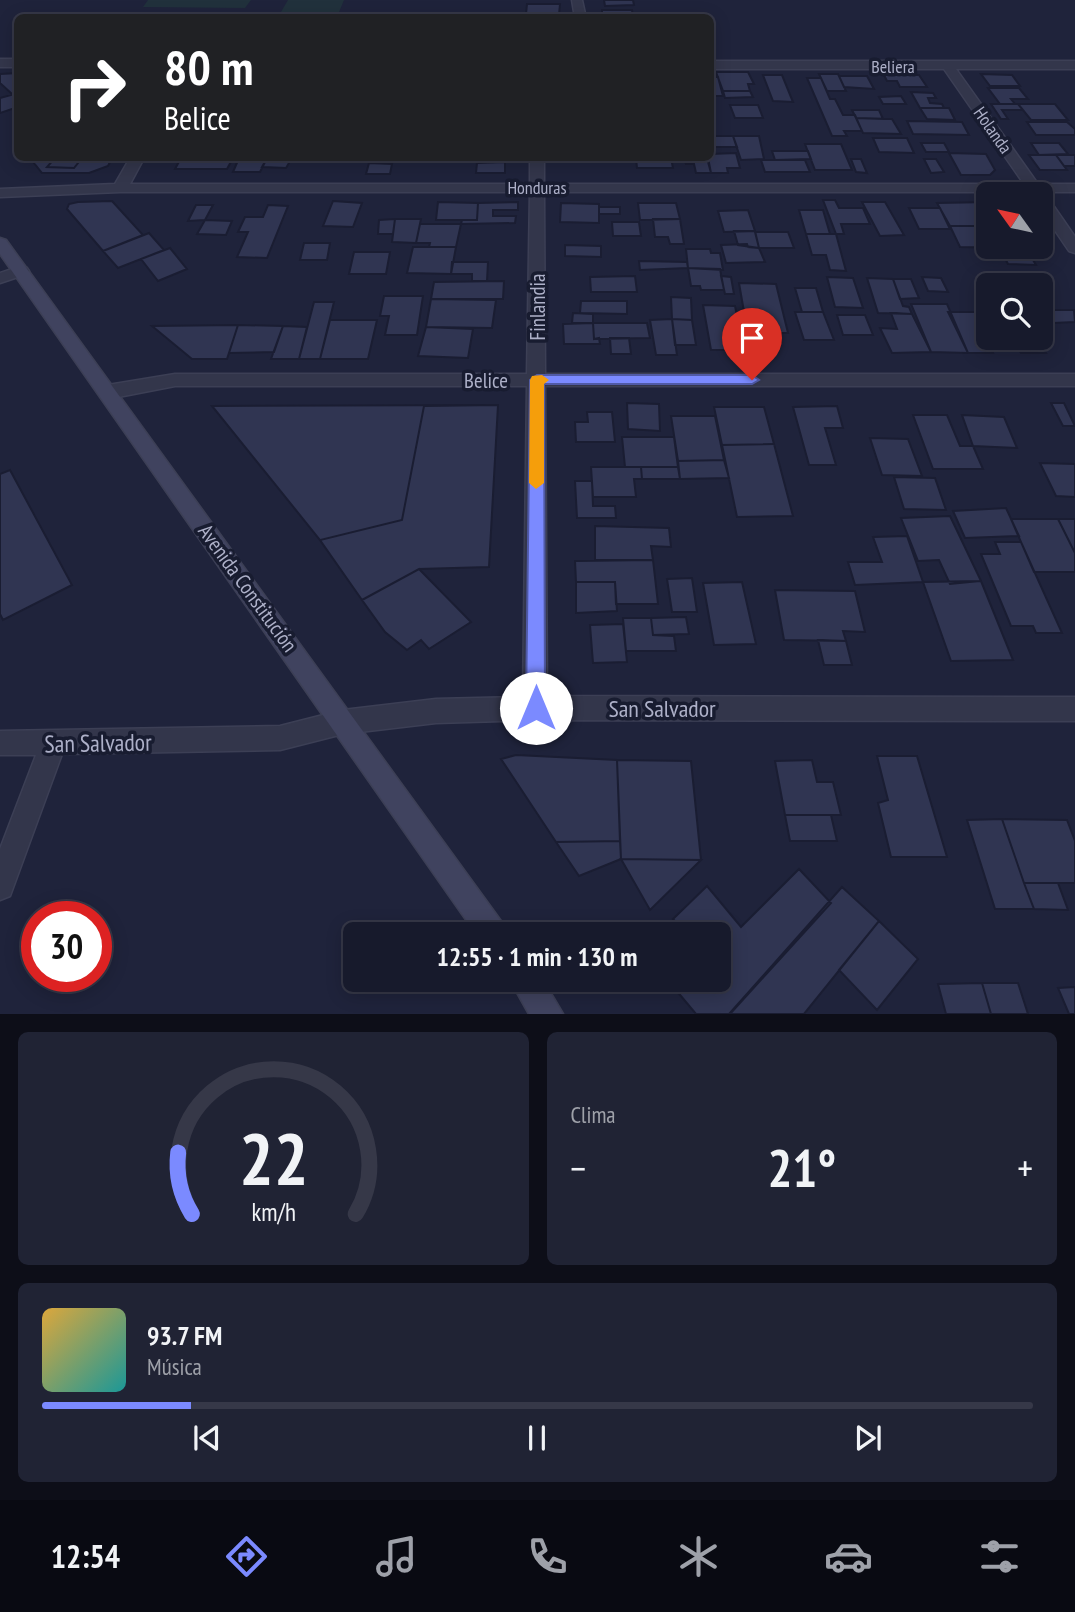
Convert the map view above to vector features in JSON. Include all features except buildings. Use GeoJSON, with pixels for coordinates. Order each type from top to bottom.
{"type":"FeatureCollection","features":[{"type":"Feature","properties":{"kind":"main road","name":"Avenida Constitución"},"geometry":{"type":"LineString","coordinates":[[0,243],[485,922]]}},
{"type":"Feature","properties":{"kind":"main road"},"geometry":{"type":"LineString","coordinates":[[533,992],[548,1013]]}},
{"type":"Feature","properties":{"kind":"street","name":"Beliera"},"geometry":{"type":"LineString","coordinates":[[714,65],[1075,65]]}},
{"type":"Feature","properties":{"kind":"street","name":"Holanda"},"geometry":{"type":"LineString","coordinates":[[948,66],[1030,182]]}},
{"type":"Feature","properties":{"kind":"street"},"geometry":{"type":"LineString","coordinates":[[120,188],[136,161]]}},
{"type":"Feature","properties":{"kind":"street","name":"Finlandia"},"geometry":{"type":"LineString","coordinates":[[536,708],[537,161]]}},
{"type":"Feature","properties":{"kind":"street","name":"Honduras"},"geometry":{"type":"LineString","coordinates":[[0,193],[120,188],[537,187],[976,193]]}},
{"type":"Feature","properties":{"kind":"street","name":"Honduras"},"geometry":{"type":"LineString","coordinates":[[1054,191],[1075,188]]}},
{"type":"Feature","properties":{"kind":"street","name":"Holanda"},"geometry":{"type":"LineString","coordinates":[[1054,217],[1075,248]]}},
{"type":"Feature","properties":{"kind":"street"},"geometry":{"type":"LineString","coordinates":[[0,278],[21,271]]}},
{"type":"Feature","properties":{"kind":"street","name":"Belice"},"geometry":{"type":"LineString","coordinates":[[107,392],[175,380],[1075,380]]}},
{"type":"Feature","properties":{"kind":"street","name":"San Salvador"},"geometry":{"type":"LineString","coordinates":[[0,743],[280,738],[343,722],[436,711],[536,708],[1075,709]]}},
{"type":"Feature","properties":{"kind":"street"},"geometry":{"type":"LineString","coordinates":[[0,886],[53,744]]}},
{"type":"Feature","properties":{"kind":"shaded area"},"geometry":{"type":"Polygon","coordinates":[[[148,0],[251,0],[245,8],[143,7],[148,0]]]}},
{"type":"Feature","properties":{"kind":"shaded area"},"geometry":{"type":"Polygon","coordinates":[[[288,0],[344,0],[338,14],[138,14],[139,12],[281,12],[288,0]]]}},
{"type":"Feature","properties":{"kind":"slow traffic"},"geometry":{"type":"LineString","coordinates":[[536,483],[537,380],[542,380]]}},
{"type":"Feature","properties":{"kind":"route"},"geometry":{"type":"LineString","coordinates":[[536,708],[537,380],[752,380]]}}]}
